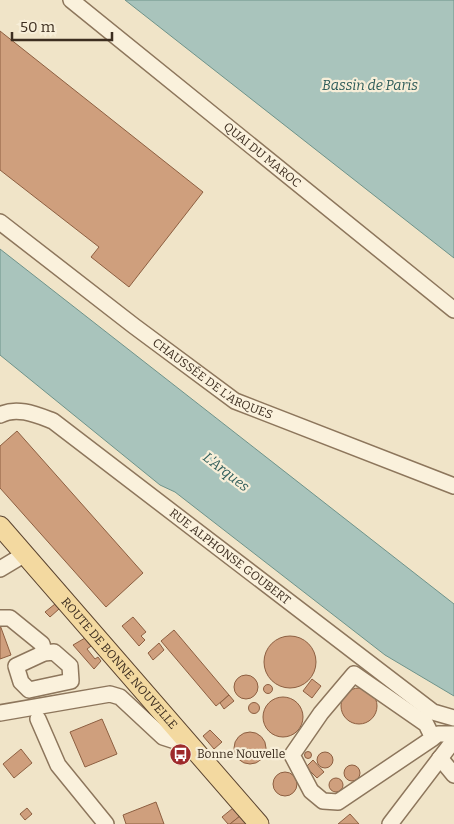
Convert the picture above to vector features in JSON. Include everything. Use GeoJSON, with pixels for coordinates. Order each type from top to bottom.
{"type":"FeatureCollection","features":[{"type":"Feature","properties":{"kind":"main road","name":"ROUTE DE BONNE NOUVELLE"},"geometry":{"type":"LineString","coordinates":[[0,526],[259,824]]}},
{"type":"Feature","properties":{"kind":"street","name":"QUAI DU MAROC"},"geometry":{"type":"LineString","coordinates":[[71,0],[454,310]]}},
{"type":"Feature","properties":{"kind":"street","name":"CHAUSSÉE DE L'ARQUES"},"geometry":{"type":"LineString","coordinates":[[0,222],[134,326],[235,401],[454,486]]}},
{"type":"Feature","properties":{"kind":"street","name":"RUE ALPHONSE GOUBERT"},"geometry":{"type":"LineString","coordinates":[[0,415],[8,410],[31,413],[54,421],[433,712],[454,718]]}},
{"type":"Feature","properties":{"kind":"street"},"geometry":{"type":"LineString","coordinates":[[0,569],[24,554]]}},
{"type":"Feature","properties":{"kind":"street"},"geometry":{"type":"LineString","coordinates":[[0,618],[10,618],[42,644],[44,653]]}},
{"type":"Feature","properties":{"kind":"street"},"geometry":{"type":"LineString","coordinates":[[433,738],[426,724],[354,674],[321,713],[292,755],[312,791],[323,801],[338,802],[433,738],[438,734],[454,734]]}},
{"type":"Feature","properties":{"kind":"street"},"geometry":{"type":"LineString","coordinates":[[0,713],[110,694],[120,697],[163,737],[192,746]]}},
{"type":"Feature","properties":{"kind":"street"},"geometry":{"type":"LineString","coordinates":[[38,718],[58,765],[106,824]]}},
{"type":"Feature","properties":{"kind":"street"},"geometry":{"type":"LineString","coordinates":[[390,824],[454,740]]}},
{"type":"Feature","properties":{"kind":"street"},"geometry":{"type":"LineString","coordinates":[[440,758],[454,775]]}},
{"type":"Feature","properties":{"kind":"water","name":"Bassin de Paris"},"geometry":{"type":"Polygon","coordinates":[[[125,0],[454,0],[454,258],[125,0]]]}},
{"type":"Feature","properties":{"kind":"water","name":"L'Arques"},"geometry":{"type":"Polygon","coordinates":[[[0,249],[454,604],[454,696],[385,655],[175,492],[160,485],[0,355],[0,249]]]}},
{"type":"Feature","properties":{"kind":"building"},"geometry":{"type":"Polygon","coordinates":[[[0,31],[203,192],[129,287],[91,257],[99,247],[0,170],[0,31]]]}},
{"type":"Feature","properties":{"kind":"building"},"geometry":{"type":"Polygon","coordinates":[[[17,431],[143,573],[106,607],[0,488],[0,446],[17,431]]]}},
{"type":"Feature","properties":{"kind":"building"},"geometry":{"type":"Polygon","coordinates":[[[55,604],[59,609],[50,617],[45,612],[55,604]]]}},
{"type":"Feature","properties":{"kind":"building"},"geometry":{"type":"Polygon","coordinates":[[[133,617],[146,632],[141,636],[145,640],[139,646],[122,626],[133,617]]]}},
{"type":"Feature","properties":{"kind":"building"},"geometry":{"type":"Polygon","coordinates":[[[0,625],[11,655],[0,659],[0,625]]]}},
{"type":"Feature","properties":{"kind":"building"},"geometry":{"type":"Polygon","coordinates":[[[174,630],[229,695],[216,706],[161,641],[174,630]]]}},
{"type":"Feature","properties":{"kind":"building"},"geometry":{"type":"Polygon","coordinates":[[[290,636],[300,638],[308,644],[314,652],[316,662],[314,672],[308,680],[300,686],[290,688],[280,686],[272,680],[266,672],[264,662],[266,652],[272,644],[280,638],[290,636]]]}},
{"type":"Feature","properties":{"kind":"building"},"geometry":{"type":"Polygon","coordinates":[[[85,638],[91,646],[87,649],[95,659],[98,657],[101,661],[94,669],[73,645],[85,638]]]}},
{"type":"Feature","properties":{"kind":"building"},"geometry":{"type":"Polygon","coordinates":[[[159,643],[164,650],[153,660],[148,653],[159,643]]]}},
{"type":"Feature","properties":{"kind":"building"},"geometry":{"type":"Polygon","coordinates":[[[246,675],[255,678],[258,687],[255,696],[246,699],[237,696],[234,687],[237,678],[246,675]]]}},
{"type":"Feature","properties":{"kind":"building"},"geometry":{"type":"Polygon","coordinates":[[[312,679],[321,686],[312,698],[303,691],[312,679]]]}},
{"type":"Feature","properties":{"kind":"building"},"geometry":{"type":"Polygon","coordinates":[[[268,684],[273,689],[268,694],[263,689],[268,684]]]}},
{"type":"Feature","properties":{"kind":"building"},"geometry":{"type":"Polygon","coordinates":[[[359,688],[372,693],[377,706],[372,719],[359,724],[346,719],[341,706],[346,693],[359,688]]]}},
{"type":"Feature","properties":{"kind":"building"},"geometry":{"type":"Polygon","coordinates":[[[229,695],[234,701],[224,709],[220,703],[229,695]]]}},
{"type":"Feature","properties":{"kind":"building"},"geometry":{"type":"Polygon","coordinates":[[[287,697],[294,700],[300,706],[303,717],[302,725],[294,734],[287,737],[279,737],[272,734],[264,725],[263,713],[266,706],[275,698],[287,697]]]}},
{"type":"Feature","properties":{"kind":"building"},"geometry":{"type":"Polygon","coordinates":[[[254,702],[260,708],[254,714],[248,708],[254,702]]]}},
{"type":"Feature","properties":{"kind":"building"},"geometry":{"type":"Polygon","coordinates":[[[102,719],[117,754],[85,767],[70,732],[102,719]]]}},
{"type":"Feature","properties":{"kind":"building"},"geometry":{"type":"Polygon","coordinates":[[[210,730],[222,742],[214,749],[203,736],[210,730]]]}},
{"type":"Feature","properties":{"kind":"building"},"geometry":{"type":"Polygon","coordinates":[[[250,732],[256,733],[261,737],[265,742],[265,754],[261,759],[256,763],[250,764],[244,763],[239,759],[235,754],[234,748],[235,742],[239,737],[244,733],[250,732]]]}},
{"type":"Feature","properties":{"kind":"building"},"geometry":{"type":"Polygon","coordinates":[[[21,749],[32,763],[14,778],[3,764],[21,749]]]}},
{"type":"Feature","properties":{"kind":"building"},"geometry":{"type":"Polygon","coordinates":[[[308,751],[312,755],[308,759],[304,755],[308,751]]]}},
{"type":"Feature","properties":{"kind":"building"},"geometry":{"type":"Polygon","coordinates":[[[325,752],[331,754],[333,760],[331,766],[325,768],[319,766],[317,760],[319,754],[325,752]]]}},
{"type":"Feature","properties":{"kind":"building"},"geometry":{"type":"Polygon","coordinates":[[[313,760],[324,772],[317,778],[306,767],[313,760]]]}},
{"type":"Feature","properties":{"kind":"building"},"geometry":{"type":"Polygon","coordinates":[[[352,765],[360,773],[352,781],[344,773],[352,765]]]}},
{"type":"Feature","properties":{"kind":"building"},"geometry":{"type":"Polygon","coordinates":[[[285,772],[294,775],[297,784],[294,793],[285,796],[276,793],[273,784],[276,775],[285,772]]]}},
{"type":"Feature","properties":{"kind":"building"},"geometry":{"type":"Polygon","coordinates":[[[336,778],[341,780],[343,785],[341,790],[336,792],[331,790],[329,785],[331,780],[336,778]]]}},
{"type":"Feature","properties":{"kind":"building"},"geometry":{"type":"Polygon","coordinates":[[[156,802],[164,824],[126,824],[123,815],[156,802]]]}},
{"type":"Feature","properties":{"kind":"building"},"geometry":{"type":"Polygon","coordinates":[[[27,808],[32,814],[25,820],[20,814],[27,808]]]}},
{"type":"Feature","properties":{"kind":"building"},"geometry":{"type":"Polygon","coordinates":[[[233,808],[240,816],[228,824],[222,817],[233,808]]]}},
{"type":"Feature","properties":{"kind":"building"},"geometry":{"type":"Polygon","coordinates":[[[350,814],[359,824],[338,824],[350,814]]]}},
{"type":"Feature","properties":{"kind":"building"},"geometry":{"type":"Polygon","coordinates":[[[240,816],[247,824],[230,824],[240,816]]]}},
{"type":"Feature","properties":{"kind":"place","name":"Bonne Nouvelle"},"geometry":{"type":"Point","coordinates":[181,754]}}]}
